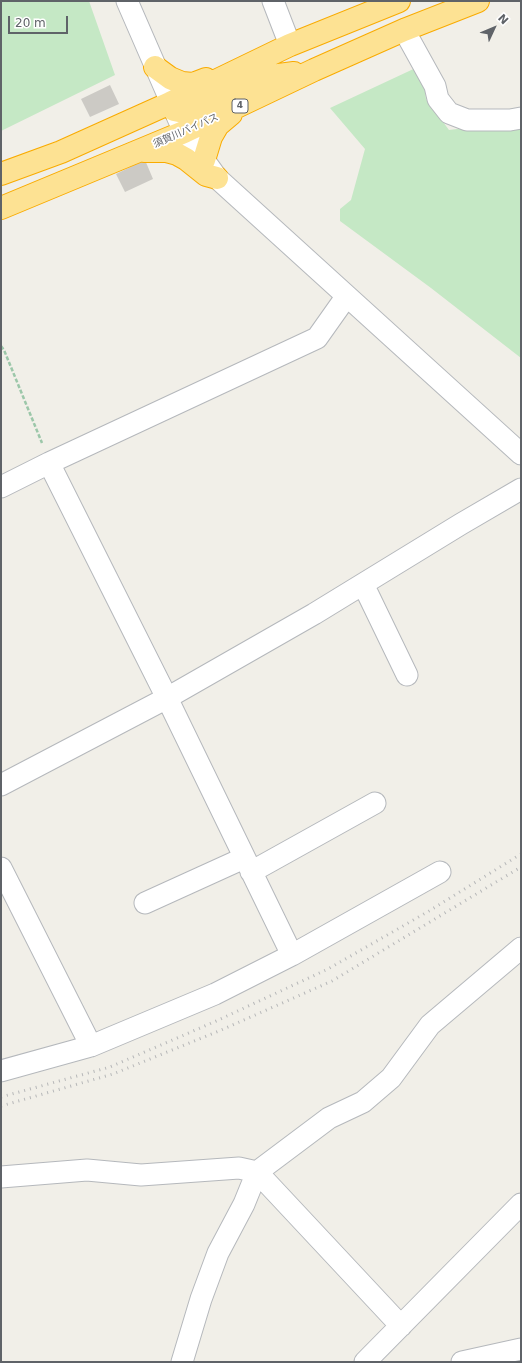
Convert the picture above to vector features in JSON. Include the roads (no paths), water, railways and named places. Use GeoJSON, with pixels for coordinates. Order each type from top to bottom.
{"type":"FeatureCollection","features":[{"type":"Feature","properties":{"kind":"highway","name":"須賀川バイパス"},"geometry":{"type":"LineString","coordinates":[[1,208],[141,151],[177,117],[252,62],[399,1]]}},
{"type":"Feature","properties":{"kind":"highway","name":"須賀川バイパス"},"geometry":{"type":"LineString","coordinates":[[1,174],[61,152],[146,114],[177,117],[245,103],[314,70],[404,30],[478,1]]}},
{"type":"Feature","properties":{"kind":"highway"},"geometry":{"type":"LineString","coordinates":[[146,114],[159,99],[157,73],[182,83],[193,84],[252,62]]}},
{"type":"Feature","properties":{"kind":"highway"},"geometry":{"type":"LineString","coordinates":[[61,152],[90,152],[177,117],[184,112],[197,110],[264,77],[314,70]]}},
{"type":"Feature","properties":{"kind":"highway"},"geometry":{"type":"LineString","coordinates":[[204,160],[211,137],[218,125],[245,103]]}},
{"type":"Feature","properties":{"kind":"highway"},"geometry":{"type":"LineString","coordinates":[[141,151],[166,151],[177,154],[186,159],[206,175],[217,178]]}},
{"type":"Feature","properties":{"kind":"street"},"geometry":{"type":"LineString","coordinates":[[127,1],[177,117],[217,178],[346,297],[521,454]]}},
{"type":"Feature","properties":{"kind":"street"},"geometry":{"type":"LineString","coordinates":[[273,1],[290,45]]}},
{"type":"Feature","properties":{"kind":"street"},"geometry":{"type":"LineString","coordinates":[[404,30],[435,86],[438,98],[450,113],[467,120],[510,120],[521,118]]}},
{"type":"Feature","properties":{"kind":"street"},"geometry":{"type":"LineString","coordinates":[[1,487],[317,338],[346,297]]}},
{"type":"Feature","properties":{"kind":"street"},"geometry":{"type":"LineString","coordinates":[[50,463],[167,698],[292,955]]}},
{"type":"Feature","properties":{"kind":"street"},"geometry":{"type":"LineString","coordinates":[[1,785],[167,698],[314,614],[521,489]]}},
{"type":"Feature","properties":{"kind":"street"},"geometry":{"type":"LineString","coordinates":[[363,584],[406,675]]}},
{"type":"Feature","properties":{"kind":"street"},"geometry":{"type":"LineString","coordinates":[[145,902],[248,865],[375,803]]}},
{"type":"Feature","properties":{"kind":"street"},"geometry":{"type":"LineString","coordinates":[[1,868],[91,1046]]}},
{"type":"Feature","properties":{"kind":"street"},"geometry":{"type":"LineString","coordinates":[[1,1071],[91,1046],[215,994],[292,955],[440,872]]}},
{"type":"Feature","properties":{"kind":"street"},"geometry":{"type":"LineString","coordinates":[[182,1362],[194,1321],[218,1253],[244,1204],[257,1172],[329,1118],[362,1102],[391,1078],[430,1025],[521,948]]}},
{"type":"Feature","properties":{"kind":"street"},"geometry":{"type":"LineString","coordinates":[[1,1177],[87,1170],[141,1175],[239,1168],[257,1172],[400,1326]]}},
{"type":"Feature","properties":{"kind":"street"},"geometry":{"type":"LineString","coordinates":[[373,1360],[400,1326],[423,1305],[521,1204]]}},
{"type":"Feature","properties":{"kind":"street"},"geometry":{"type":"LineString","coordinates":[[462,1362],[521,1349]]}},
{"type":"Feature","properties":{"kind":"railway"},"geometry":{"type":"LineString","coordinates":[[1,1097],[110,1067],[214,1022],[328,969],[429,911],[521,854]]}},
{"type":"Feature","properties":{"kind":"railway"},"geometry":{"type":"LineString","coordinates":[[1,1106],[113,1074],[219,1031],[332,981],[521,867]]}}]}
